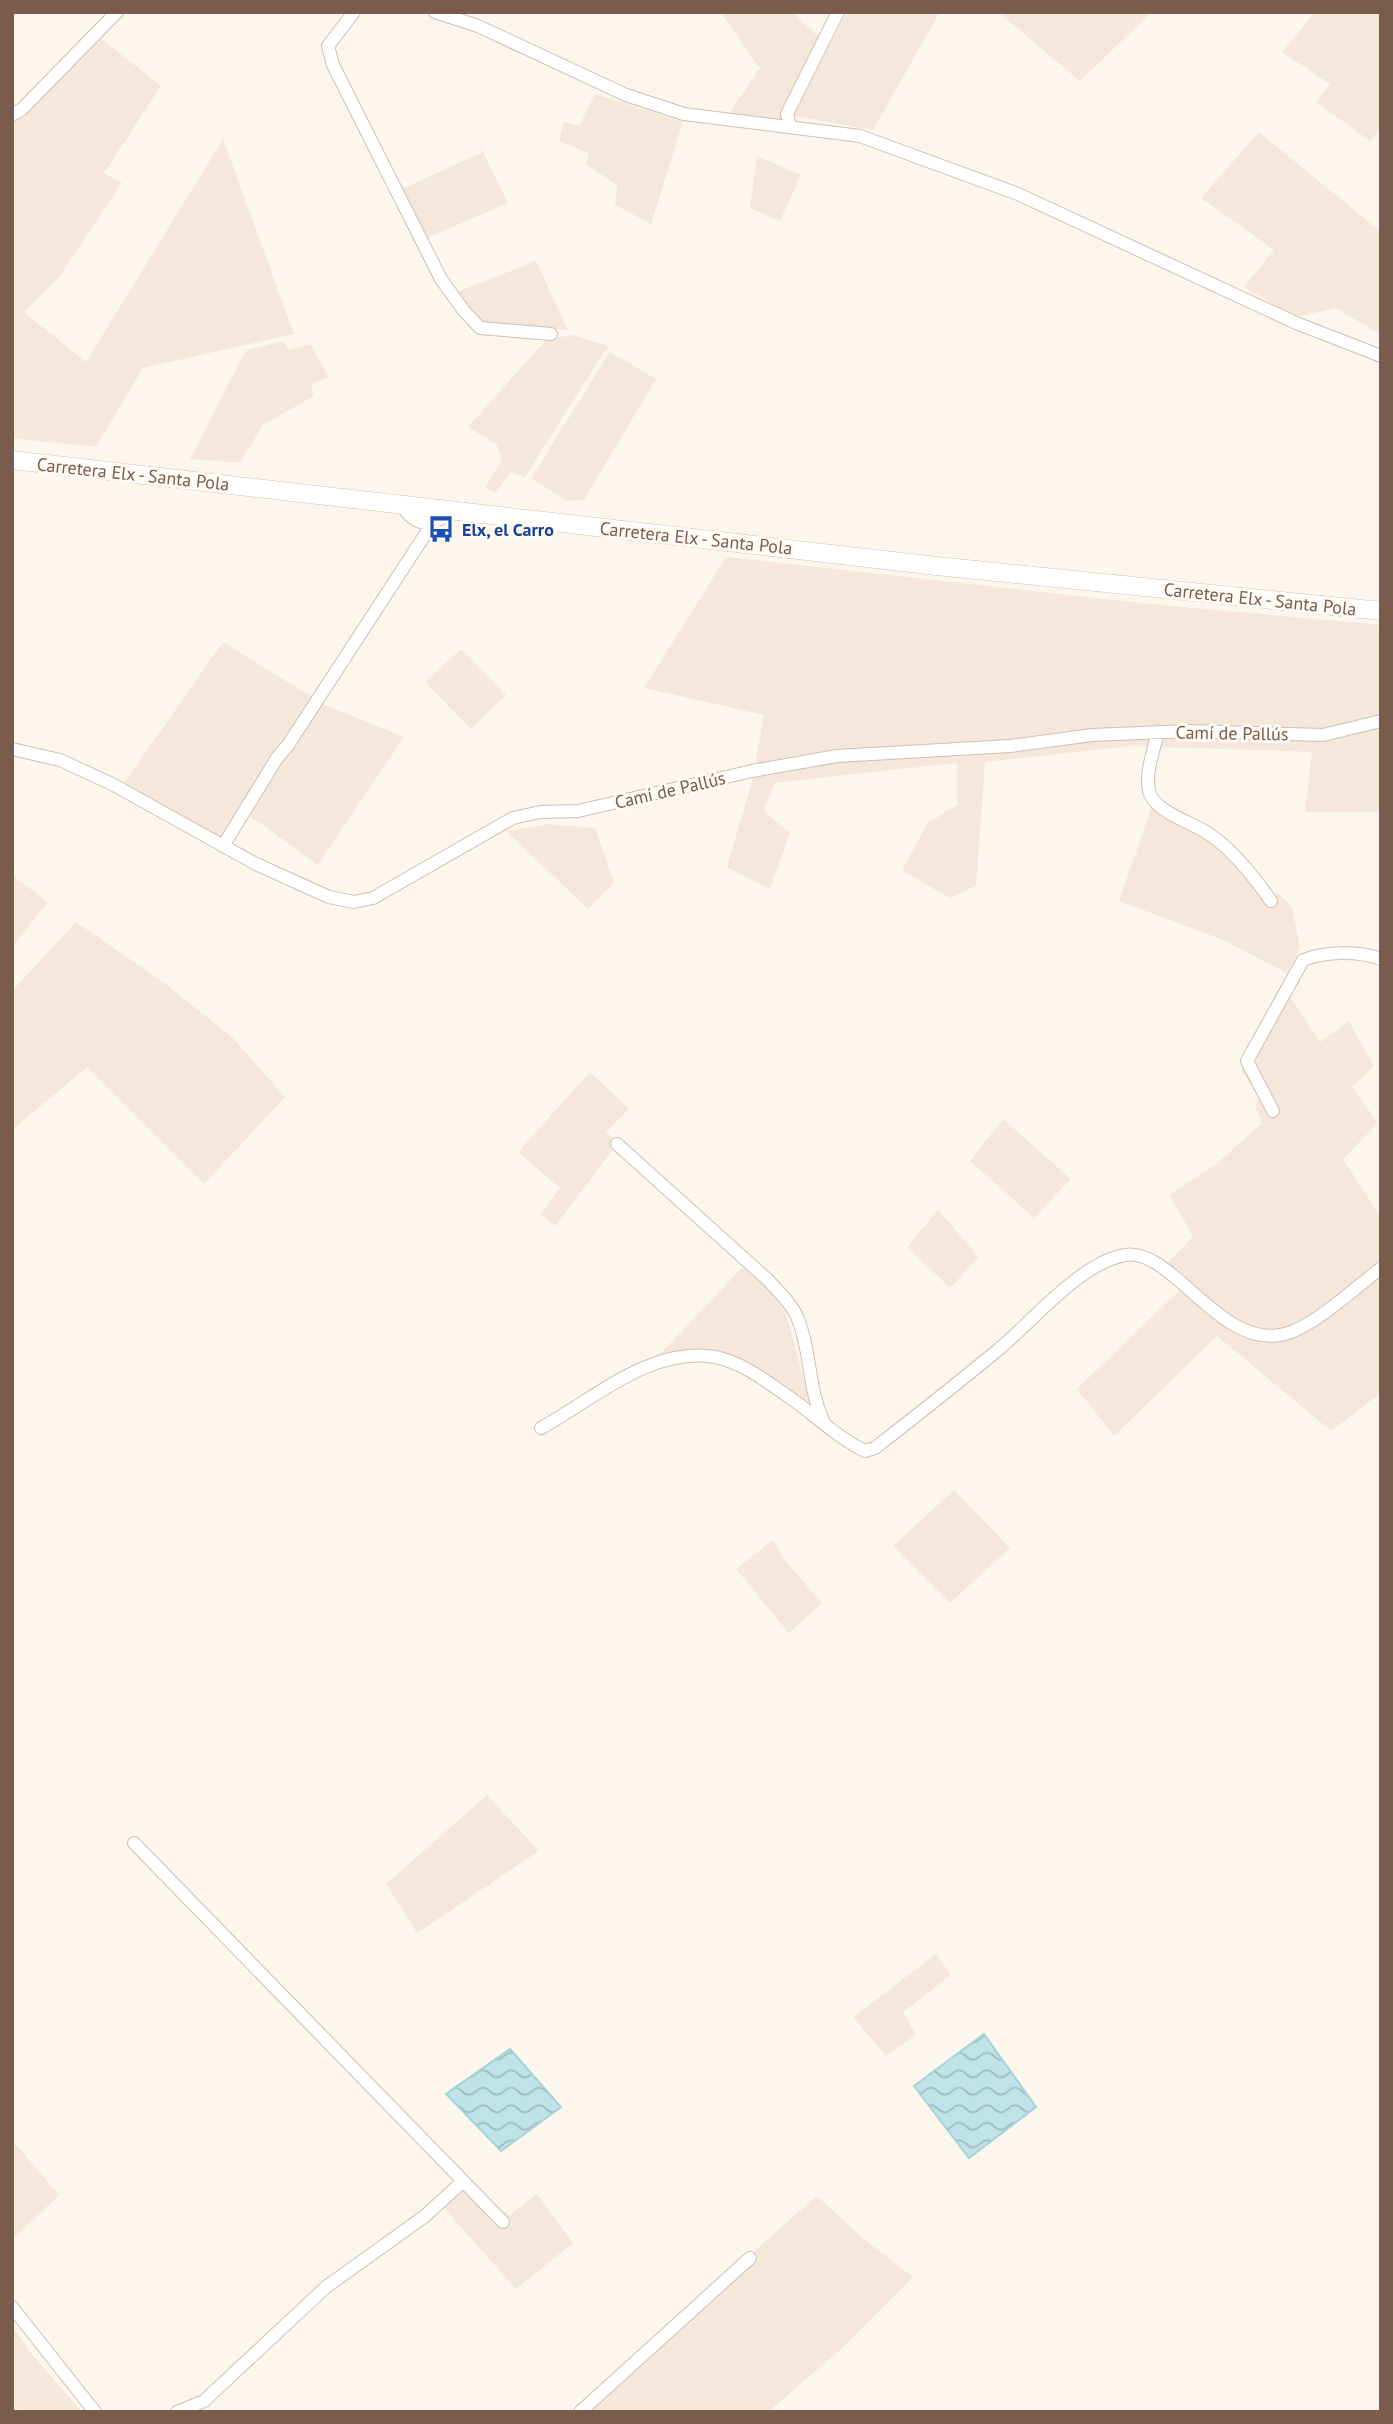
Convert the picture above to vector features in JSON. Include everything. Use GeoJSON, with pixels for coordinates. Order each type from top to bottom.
{"type":"FeatureCollection","features":[{"type":"Feature","properties":{"kind":"main road","name":"Carretera Elx - Santa Pola"},"geometry":{"type":"LineString","coordinates":[[12,453],[1365,603],[1381,601]]}},
{"type":"Feature","properties":{"kind":"main road","name":"Carretera Elx - Santa Pola"},"geometry":{"type":"LineString","coordinates":[[12,460],[937,566],[1381,611]]}},
{"type":"Feature","properties":{"kind":"street"},"geometry":{"type":"LineString","coordinates":[[12,115],[22,109],[117,12]]}},
{"type":"Feature","properties":{"kind":"street"},"geometry":{"type":"LineString","coordinates":[[354,12],[328,46],[333,65],[441,279],[480,328],[551,334]]}},
{"type":"Feature","properties":{"kind":"street"},"geometry":{"type":"LineString","coordinates":[[435,12],[478,26],[626,95],[673,110],[860,136],[1018,194],[1296,323],[1381,356]]}},
{"type":"Feature","properties":{"kind":"street"},"geometry":{"type":"LineString","coordinates":[[790,126],[787,114],[838,12]]}},
{"type":"Feature","properties":{"kind":"street"},"geometry":{"type":"LineString","coordinates":[[401,504],[412,519],[420,524],[432,524]]}},
{"type":"Feature","properties":{"kind":"street"},"geometry":{"type":"LineString","coordinates":[[223,846],[277,758],[432,524],[453,510]]}},
{"type":"Feature","properties":{"kind":"street","name":"Camí de Pallús"},"geometry":{"type":"LineString","coordinates":[[12,749],[60,760],[112,784],[223,846],[329,897],[354,902],[373,898],[396,886],[513,818],[540,812],[579,811],[752,771],[837,756],[1010,746],[1092,735],[1158,732],[1324,735],[1381,721]]}},
{"type":"Feature","properties":{"kind":"street"},"geometry":{"type":"LineString","coordinates":[[1158,732],[1149,769],[1149,792],[1158,805],[1211,835],[1257,881],[1271,901]]}},
{"type":"Feature","properties":{"kind":"street"},"geometry":{"type":"LineString","coordinates":[[1273,1111],[1247,1061],[1303,960],[1347,954],[1365,954],[1381,959]]}},
{"type":"Feature","properties":{"kind":"street"},"geometry":{"type":"LineString","coordinates":[[617,1144],[768,1280],[790,1305],[798,1320],[810,1381],[825,1423]]}},
{"type":"Feature","properties":{"kind":"street"},"geometry":{"type":"LineString","coordinates":[[541,1428],[631,1372],[655,1362],[686,1356],[716,1357],[749,1370],[864,1451],[875,1448],[1001,1347],[1066,1288],[1101,1265],[1124,1255],[1140,1254],[1153,1261],[1217,1315],[1262,1334],[1284,1335],[1303,1326],[1381,1268]]}},
{"type":"Feature","properties":{"kind":"street"},"geometry":{"type":"LineString","coordinates":[[134,1843],[503,2222]]}},
{"type":"Feature","properties":{"kind":"street"},"geometry":{"type":"LineString","coordinates":[[177,2412],[204,2401],[326,2287],[425,2216],[463,2182]]}},
{"type":"Feature","properties":{"kind":"street"},"geometry":{"type":"LineString","coordinates":[[580,2412],[750,2258]]}},
{"type":"Feature","properties":{"kind":"street"},"geometry":{"type":"LineString","coordinates":[[12,2307],[95,2412]]}},
{"type":"Feature","properties":{"kind":"shaded area"},"geometry":{"type":"Polygon","coordinates":[[[720,12],[796,12],[797,17],[819,37],[782,120],[729,114],[760,68],[720,12]]]}},
{"type":"Feature","properties":{"kind":"shaded area"},"geometry":{"type":"Polygon","coordinates":[[[847,12],[940,12],[873,130],[794,116],[847,12]]]}},
{"type":"Feature","properties":{"kind":"shaded area"},"geometry":{"type":"Polygon","coordinates":[[[998,12],[1152,12],[1080,81],[998,12]]]}},
{"type":"Feature","properties":{"kind":"shaded area"},"geometry":{"type":"Polygon","coordinates":[[[1315,12],[1381,12],[1381,130],[1370,141],[1316,102],[1330,84],[1282,52],[1315,12]]]}},
{"type":"Feature","properties":{"kind":"shaded area"},"geometry":{"type":"Polygon","coordinates":[[[99,37],[161,86],[104,173],[122,183],[59,277],[24,312],[86,362],[223,139],[294,334],[143,368],[96,447],[12,438],[12,122],[22,116],[99,37]]]}},
{"type":"Feature","properties":{"kind":"shaded area"},"geometry":{"type":"Polygon","coordinates":[[[595,94],[683,122],[651,224],[615,205],[617,185],[586,164],[589,153],[559,141],[564,122],[579,126],[595,94]]]}},
{"type":"Feature","properties":{"kind":"shaded area"},"geometry":{"type":"Polygon","coordinates":[[[1259,132],[1381,232],[1381,335],[1336,308],[1296,317],[1244,287],[1274,250],[1201,198],[1259,132]]]}},
{"type":"Feature","properties":{"kind":"shaded area"},"geometry":{"type":"Polygon","coordinates":[[[483,152],[508,203],[427,238],[402,189],[483,152]]]}},
{"type":"Feature","properties":{"kind":"shaded area"},"geometry":{"type":"Polygon","coordinates":[[[757,156],[801,175],[780,221],[750,208],[757,156]]]}},
{"type":"Feature","properties":{"kind":"shaded area"},"geometry":{"type":"Polygon","coordinates":[[[536,261],[568,330],[483,322],[457,292],[536,261]]]}},
{"type":"Feature","properties":{"kind":"shaded area"},"geometry":{"type":"Polygon","coordinates":[[[573,335],[608,346],[525,477],[511,472],[495,493],[485,487],[502,460],[496,444],[468,427],[547,339],[573,335]]]}},
{"type":"Feature","properties":{"kind":"shaded area"},"geometry":{"type":"Polygon","coordinates":[[[284,341],[288,350],[311,344],[328,377],[311,385],[314,396],[263,425],[240,463],[190,459],[246,350],[284,341]]]}},
{"type":"Feature","properties":{"kind":"shaded area"},"geometry":{"type":"Polygon","coordinates":[[[610,352],[656,379],[584,500],[567,501],[531,478],[610,352]]]}},
{"type":"Feature","properties":{"kind":"shaded area"},"geometry":{"type":"Polygon","coordinates":[[[726,557],[1141,603],[1381,625],[1381,812],[1305,812],[1312,752],[1132,746],[985,762],[976,886],[949,898],[902,870],[928,823],[957,805],[957,763],[775,783],[764,811],[790,833],[770,889],[727,867],[751,785],[764,715],[644,688],[726,557]]]}},
{"type":"Feature","properties":{"kind":"shaded area"},"geometry":{"type":"Polygon","coordinates":[[[223,642],[325,705],[404,737],[318,865],[239,808],[221,839],[124,783],[223,642]]]}},
{"type":"Feature","properties":{"kind":"shaded area"},"geometry":{"type":"Polygon","coordinates":[[[461,649],[506,695],[471,729],[425,682],[461,649]]]}},
{"type":"Feature","properties":{"kind":"shaded area"},"geometry":{"type":"Polygon","coordinates":[[[1152,806],[1210,838],[1270,898],[1279,893],[1292,908],[1300,947],[1287,973],[1223,940],[1119,901],[1152,806]]]}},
{"type":"Feature","properties":{"kind":"shaded area"},"geometry":{"type":"Polygon","coordinates":[[[549,824],[595,828],[614,883],[588,909],[506,831],[549,824]]]}},
{"type":"Feature","properties":{"kind":"shaded area"},"geometry":{"type":"Polygon","coordinates":[[[12,875],[48,902],[12,948],[12,875]]]}},
{"type":"Feature","properties":{"kind":"shaded area"},"geometry":{"type":"Polygon","coordinates":[[[76,922],[163,982],[232,1037],[285,1097],[204,1184],[87,1067],[12,1130],[12,991],[76,922]]]}},
{"type":"Feature","properties":{"kind":"shaded area"},"geometry":{"type":"Polygon","coordinates":[[[1289,995],[1320,1042],[1349,1021],[1374,1066],[1352,1087],[1378,1123],[1343,1159],[1381,1217],[1381,1393],[1331,1431],[1217,1336],[1114,1436],[1077,1389],[1188,1282],[1167,1264],[1193,1236],[1169,1195],[1215,1165],[1262,1123],[1255,1106],[1259,1098],[1241,1070],[1289,995]]]}},
{"type":"Feature","properties":{"kind":"shaded area"},"geometry":{"type":"Polygon","coordinates":[[[590,1072],[629,1109],[606,1132],[617,1144],[555,1226],[541,1214],[560,1188],[518,1152],[590,1072]]]}},
{"type":"Feature","properties":{"kind":"shaded area"},"geometry":{"type":"Polygon","coordinates":[[[1003,1119],[1071,1179],[1034,1218],[970,1161],[1003,1119]]]}},
{"type":"Feature","properties":{"kind":"shaded area"},"geometry":{"type":"Polygon","coordinates":[[[938,1210],[979,1257],[950,1288],[907,1247],[938,1210]]]}},
{"type":"Feature","properties":{"kind":"shaded area"},"geometry":{"type":"Polygon","coordinates":[[[743,1267],[783,1303],[812,1409],[708,1352],[657,1357],[743,1267]]]}},
{"type":"Feature","properties":{"kind":"shaded area"},"geometry":{"type":"Polygon","coordinates":[[[954,1490],[1010,1548],[950,1603],[893,1546],[954,1490]]]}},
{"type":"Feature","properties":{"kind":"shaded area"},"geometry":{"type":"Polygon","coordinates":[[[773,1540],[787,1563],[822,1603],[789,1633],[736,1569],[773,1540]]]}},
{"type":"Feature","properties":{"kind":"shaded area"},"geometry":{"type":"Polygon","coordinates":[[[487,1795],[539,1851],[417,1933],[386,1884],[487,1795]]]}},
{"type":"Feature","properties":{"kind":"shaded area"},"geometry":{"type":"Polygon","coordinates":[[[936,1954],[951,1975],[903,2012],[916,2035],[886,2056],[853,2017],[936,1954]]]}},
{"type":"Feature","properties":{"kind":"shaded area"},"geometry":{"type":"Polygon","coordinates":[[[12,2140],[59,2195],[12,2240],[12,2140]]]}},
{"type":"Feature","properties":{"kind":"shaded area"},"geometry":{"type":"Polygon","coordinates":[[[462,2189],[510,2215],[537,2194],[573,2243],[516,2289],[443,2207],[462,2189]]]}},
{"type":"Feature","properties":{"kind":"shaded area"},"geometry":{"type":"Polygon","coordinates":[[[817,2196],[865,2240],[913,2277],[841,2349],[768,2412],[590,2412],[754,2259],[752,2253],[817,2196]]]}},
{"type":"Feature","properties":{"kind":"shaded area"},"geometry":{"type":"Polygon","coordinates":[[[12,2326],[29,2351],[82,2412],[12,2409],[12,2326]]]}},
{"type":"Feature","properties":{"kind":"water"},"geometry":{"type":"Polygon","coordinates":[[[984,2034],[1036,2107],[969,2158],[914,2086],[984,2034]]]}},
{"type":"Feature","properties":{"kind":"water"},"geometry":{"type":"Polygon","coordinates":[[[510,2049],[561,2107],[501,2151],[446,2094],[510,2049]]]}},
{"type":"Feature","properties":{"kind":"place","name":"Elx, el Carro"},"geometry":{"type":"Point","coordinates":[441,529]}}]}
